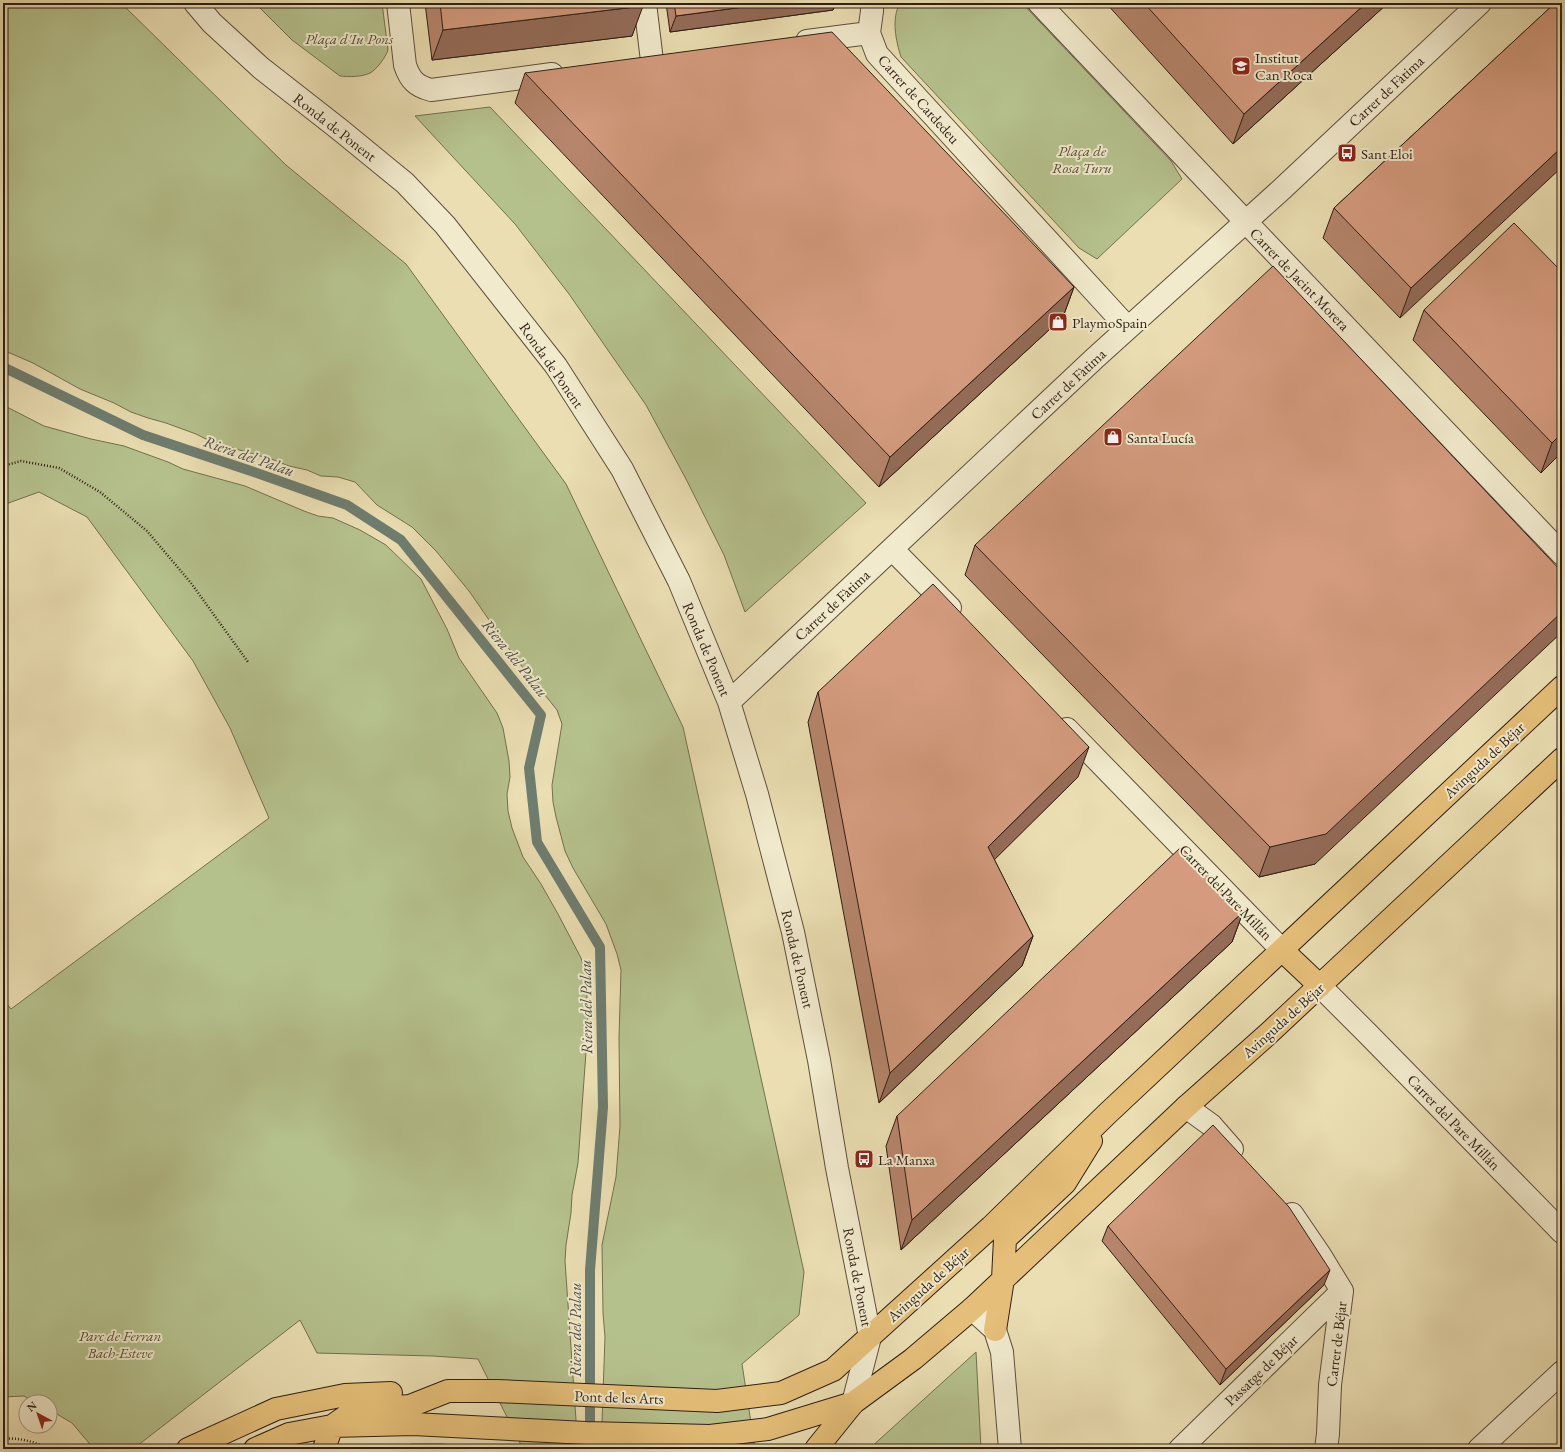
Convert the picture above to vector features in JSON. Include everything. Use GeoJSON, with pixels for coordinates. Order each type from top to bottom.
{"type":"FeatureCollection","features":[{"type":"Feature","properties":{"kind":"main road","name":"Avinguda de Béjar"},"geometry":{"type":"LineString","coordinates":[[717,1401],[781,1393],[833,1370],[991,1227],[1108,1113],[1562,687]]}},
{"type":"Feature","properties":{"kind":"main road","name":"Avinguda de Béjar"},"geometry":{"type":"LineString","coordinates":[[332,1426],[413,1424],[586,1433],[710,1436],[768,1429],[853,1403],[913,1359],[972,1309],[1186,1107],[1320,986],[1562,759]]}},
{"type":"Feature","properties":{"kind":"main road","name":"Carrer del Pare Millán"},"geometry":{"type":"LineString","coordinates":[[1282,950],[1320,986]]}},
{"type":"Feature","properties":{"kind":"main road","name":"Avinguda de Béjar"},"geometry":{"type":"LineString","coordinates":[[995,1330],[1003,1279],[1005,1239],[1065,1182],[1108,1113]]}},
{"type":"Feature","properties":{"kind":"main road","name":"Pont de les Arts"},"geometry":{"type":"LineString","coordinates":[[448,1391],[717,1401]]}},
{"type":"Feature","properties":{"kind":"main road"},"geometry":{"type":"LineString","coordinates":[[255,1449],[289,1434],[332,1426],[356,1410],[410,1406],[448,1391]]}},
{"type":"Feature","properties":{"kind":"main road"},"geometry":{"type":"LineString","coordinates":[[188,1449],[276,1409],[344,1395],[448,1391]]}},
{"type":"Feature","properties":{"kind":"main road","name":"Ronda de Ponent"},"geometry":{"type":"LineString","coordinates":[[816,1449],[853,1403]]}},
{"type":"Feature","properties":{"kind":"main road"},"geometry":{"type":"LineString","coordinates":[[324,1449],[332,1426]]}},
{"type":"Feature","properties":{"kind":"street","name":"Ronda de Ponent"},"geometry":{"type":"LineString","coordinates":[[195,3],[212,23],[261,68],[406,183],[445,225],[556,366],[622,469],[679,581],[729,702],[757,794],[793,932],[819,1060],[837,1168],[870,1337],[853,1403]]}},
{"type":"Feature","properties":{"kind":"street"},"geometry":{"type":"LineString","coordinates":[[398,3],[405,65],[408,73],[421,87],[431,90],[574,71]]}},
{"type":"Feature","properties":{"kind":"street"},"geometry":{"type":"LineString","coordinates":[[629,64],[663,59],[645,3]]}},
{"type":"Feature","properties":{"kind":"street","name":"Carrer de Jacint Morera"},"geometry":{"type":"LineString","coordinates":[[1040,3],[1562,554]]}},
{"type":"Feature","properties":{"kind":"street","name":"Carrer de Fàtima"},"geometry":{"type":"LineString","coordinates":[[729,702],[1128,328],[1246,222],[1480,3]]}},
{"type":"Feature","properties":{"kind":"street"},"geometry":{"type":"LineString","coordinates":[[790,43],[869,33],[874,6]]}},
{"type":"Feature","properties":{"kind":"street","name":"Carrer de Cardedeu"},"geometry":{"type":"LineString","coordinates":[[869,33],[877,54],[1128,328]]}},
{"type":"Feature","properties":{"kind":"street"},"geometry":{"type":"LineString","coordinates":[[892,549],[964,623]]}},
{"type":"Feature","properties":{"kind":"street","name":"Carrer del Pare Millán"},"geometry":{"type":"LineString","coordinates":[[1052,713],[1282,950]]}},
{"type":"Feature","properties":{"kind":"street","name":"Carrer del Pare Millán"},"geometry":{"type":"LineString","coordinates":[[1320,986],[1562,1232]]}},
{"type":"Feature","properties":{"kind":"street"},"geometry":{"type":"LineString","coordinates":[[1186,1107],[1211,1125],[1247,1166]]}},
{"type":"Feature","properties":{"kind":"street","name":"Carrer de Béjar"},"geometry":{"type":"LineString","coordinates":[[1280,1200],[1291,1212],[1316,1248],[1342,1291],[1330,1385],[1326,1449]]}},
{"type":"Feature","properties":{"kind":"street","name":"Passatge de Béjar"},"geometry":{"type":"LineString","coordinates":[[1180,1449],[1342,1291]]}},
{"type":"Feature","properties":{"kind":"street"},"geometry":{"type":"LineString","coordinates":[[972,1309],[995,1330],[1002,1352],[1010,1449]]}},
{"type":"Feature","properties":{"kind":"street"},"geometry":{"type":"LineString","coordinates":[[1479,1449],[1562,1372]]}},
{"type":"Feature","properties":{"kind":"path"},"geometry":{"type":"LineString","coordinates":[[3,466],[21,461],[59,468],[100,492],[147,531],[191,583],[248,662]]}},
{"type":"Feature","properties":{"kind":"path"},"geometry":{"type":"LineString","coordinates":[[3,1439],[9,1438],[39,1443],[49,1449]]}},
{"type":"Feature","properties":{"kind":"green space"},"geometry":{"type":"Polygon","coordinates":[[[3,3],[121,3],[286,165],[406,264],[566,484],[683,727],[804,1272],[799,1315],[742,1364],[755,1449],[601,1449],[605,1337],[603,1313],[602,1245],[616,1177],[620,1126],[619,1038],[621,970],[606,924],[573,868],[565,851],[556,817],[552,785],[562,724],[557,710],[516,659],[469,591],[436,551],[412,527],[377,505],[355,482],[338,477],[321,476],[307,470],[289,466],[274,460],[212,442],[196,434],[131,412],[114,403],[80,389],[33,363],[3,350],[3,3]]]}},
{"type":"Feature","properties":{"kind":"green space","name":"Plaça d'Iu Pons"},"geometry":{"type":"Polygon","coordinates":[[[255,3],[382,3],[388,50],[380,63],[370,73],[347,77],[340,76],[292,40],[255,3]]]}},
{"type":"Feature","properties":{"kind":"green space","name":"Plaça de Rosa Turu"},"geometry":{"type":"Polygon","coordinates":[[[900,3],[1022,3],[1171,161],[1182,179],[1097,259],[1079,248],[901,57],[895,30],[897,9],[900,3]]]}},
{"type":"Feature","properties":{"kind":"green space"},"geometry":{"type":"Polygon","coordinates":[[[490,107],[866,503],[745,612],[724,555],[686,479],[646,405],[569,294],[515,224],[415,116],[490,107]]]}},
{"type":"Feature","properties":{"kind":"green space","name":"Parc de Ferran Bach-Esteve"},"geometry":{"type":"Polygon","coordinates":[[[3,405],[44,426],[91,439],[124,446],[183,469],[245,486],[318,516],[333,518],[360,530],[386,545],[421,579],[447,629],[459,658],[497,713],[503,728],[509,761],[510,777],[507,794],[508,811],[512,828],[523,857],[541,884],[558,914],[581,958],[586,974],[588,1024],[578,1163],[572,1195],[565,1261],[578,1449],[523,1449],[478,1359],[433,1356],[317,1353],[300,1320],[133,1449],[94,1449],[72,1423],[58,1415],[58,1394],[18,1394],[18,1396],[3,1397],[3,999],[11,1009],[269,818],[230,728],[193,661],[87,517],[39,492],[3,505],[3,405]]]}},
{"type":"Feature","properties":{"kind":"green space"},"geometry":{"type":"Polygon","coordinates":[[[976,1352],[981,1449],[869,1449],[976,1352]]]}},
{"type":"Feature","properties":{"kind":"green space"},"geometry":{"type":"Polygon","coordinates":[[[413,1444],[442,1444],[492,1449],[379,1449],[413,1444]]]}},
{"type":"Feature","properties":{"kind":"building"},"geometry":{"type":"Polygon","coordinates":[[[440,3],[643,3],[643,6],[443,30],[440,3]]]}},
{"type":"Feature","properties":{"kind":"building"},"geometry":{"type":"Polygon","coordinates":[[[674,3],[774,3],[676,16],[674,3]]]}},
{"type":"Feature","properties":{"kind":"building","name":"Institut Can Roca"},"geometry":{"type":"Polygon","coordinates":[[[1144,3],[1264,4],[1366,3],[1244,114],[1144,3]]]}},
{"type":"Feature","properties":{"kind":"building"},"geometry":{"type":"Polygon","coordinates":[[[1555,3],[1562,3],[1562,147],[1411,288],[1334,208],[1555,3]]]}},
{"type":"Feature","properties":{"kind":"building"},"geometry":{"type":"Polygon","coordinates":[[[832,32],[1074,287],[890,457],[525,73],[832,32]]]}},
{"type":"Feature","properties":{"kind":"building"},"geometry":{"type":"Polygon","coordinates":[[[1514,223],[1562,272],[1562,433],[1552,443],[1424,310],[1514,223]]]}},
{"type":"Feature","properties":{"kind":"building"},"geometry":{"type":"Polygon","coordinates":[[[1273,266],[1562,572],[1562,612],[1326,834],[1270,847],[975,545],[1273,266]]]}},
{"type":"Feature","properties":{"kind":"building"},"geometry":{"type":"Polygon","coordinates":[[[933,584],[1089,747],[988,847],[1033,936],[890,1073],[818,692],[933,584]]]}},
{"type":"Feature","properties":{"kind":"building"},"geometry":{"type":"Polygon","coordinates":[[[1181,847],[1243,912],[912,1220],[897,1116],[1181,847]]]}},
{"type":"Feature","properties":{"kind":"building"},"geometry":{"type":"Polygon","coordinates":[[[1213,1125],[1289,1207],[1330,1270],[1226,1369],[1108,1226],[1213,1125]]]}},
{"type":"Feature","properties":{"kind":"waterway","name":"Riera del Palau"},"geometry":{"type":"LineString","coordinates":[[3,367],[143,435],[347,505],[401,540],[541,715],[529,768],[537,842],[600,947],[603,1107],[590,1270],[590,1449]]}},
{"type":"Feature","properties":{"kind":"place","name":"Institut Can Roca"},"geometry":{"type":"Point","coordinates":[1241,66]}},
{"type":"Feature","properties":{"kind":"place","name":"Sant Eloi"},"geometry":{"type":"Point","coordinates":[1347,153]}},
{"type":"Feature","properties":{"kind":"place","name":"PlaymoSpain"},"geometry":{"type":"Point","coordinates":[1058,322]}},
{"type":"Feature","properties":{"kind":"place","name":"Santa Lucía"},"geometry":{"type":"Point","coordinates":[1113,437]}},
{"type":"Feature","properties":{"kind":"place","name":"La Manxa"},"geometry":{"type":"Point","coordinates":[864,1159]}}]}
